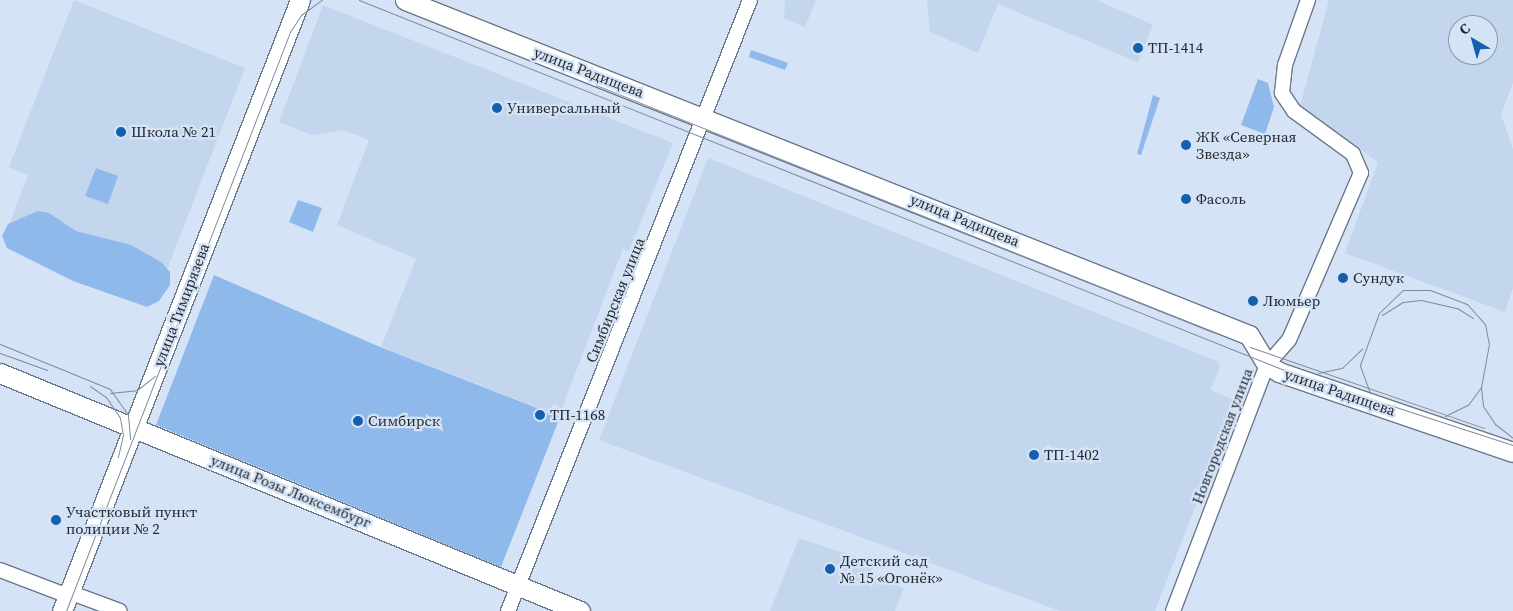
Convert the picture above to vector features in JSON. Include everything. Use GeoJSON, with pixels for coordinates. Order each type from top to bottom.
{"type":"FeatureCollection","features":[{"type":"Feature","properties":{"kind":"street","name":"улица Тимирязева"},"geometry":{"type":"LineString","coordinates":[[66,600],[300,0]]}},
{"type":"Feature","properties":{"kind":"street","name":"улица Радищева"},"geometry":{"type":"LineString","coordinates":[[405,0],[706,117],[1249,335],[1267,365],[1513,452]]}},
{"type":"Feature","properties":{"kind":"street","name":"Симбирская улица"},"geometry":{"type":"LineString","coordinates":[[508,611],[706,117],[750,0]]}},
{"type":"Feature","properties":{"kind":"street","name":"Новгородская улица"},"geometry":{"type":"LineString","coordinates":[[1173,611],[1267,365],[1289,340],[1361,173],[1353,154],[1294,111],[1282,93],[1286,65],[1308,0]]}},
{"type":"Feature","properties":{"kind":"street","name":"улица Розы Люксембург"},"geometry":{"type":"LineString","coordinates":[[0,373],[580,611]]}},
{"type":"Feature","properties":{"kind":"street"},"geometry":{"type":"LineString","coordinates":[[0,570],[66,600],[120,611]]}},
{"type":"Feature","properties":{"kind":"shaded area","name":"Школа № 21"},"geometry":{"type":"Polygon","coordinates":[[[74,0],[245,68],[163,280],[10,222],[28,175],[9,167],[74,0]]]}},
{"type":"Feature","properties":{"kind":"shaded area"},"geometry":{"type":"Polygon","coordinates":[[[785,0],[816,0],[805,27],[784,18],[785,0]]]}},
{"type":"Feature","properties":{"kind":"shaded area"},"geometry":{"type":"Polygon","coordinates":[[[927,0],[1097,0],[1153,25],[1138,62],[998,4],[978,53],[930,32],[927,0]]]}},
{"type":"Feature","properties":{"kind":"shaded area"},"geometry":{"type":"Polygon","coordinates":[[[1329,0],[1513,0],[1513,83],[1501,115],[1513,149],[1513,288],[1505,312],[1345,253],[1378,162],[1300,106],[1329,0]]]}},
{"type":"Feature","properties":{"kind":"shaded area"},"geometry":{"type":"Polygon","coordinates":[[[323,5],[673,143],[629,251],[623,249],[559,416],[381,347],[416,259],[337,225],[369,140],[344,130],[312,135],[279,122],[323,5]]]}},
{"type":"Feature","properties":{"kind":"shaded area"},"geometry":{"type":"Polygon","coordinates":[[[751,50],[788,63],[785,70],[749,57],[751,50]]]}},
{"type":"Feature","properties":{"kind":"shaded area"},"geometry":{"type":"Polygon","coordinates":[[[1258,79],[1268,83],[1274,107],[1265,134],[1241,125],[1258,79]]]}},
{"type":"Feature","properties":{"kind":"shaded area"},"geometry":{"type":"Polygon","coordinates":[[[1153,95],[1160,98],[1141,155],[1137,154],[1153,95]]]}},
{"type":"Feature","properties":{"kind":"shaded area"},"geometry":{"type":"Polygon","coordinates":[[[708,158],[1217,361],[1220,366],[1211,390],[1236,401],[1155,611],[1060,611],[599,440],[708,158]]]}},
{"type":"Feature","properties":{"kind":"shaded area"},"geometry":{"type":"Polygon","coordinates":[[[96,168],[118,176],[108,204],[85,196],[96,168]]]}},
{"type":"Feature","properties":{"kind":"shaded area"},"geometry":{"type":"Polygon","coordinates":[[[298,200],[322,208],[313,232],[289,222],[298,200]]]}},
{"type":"Feature","properties":{"kind":"shaded area"},"geometry":{"type":"Polygon","coordinates":[[[38,211],[49,213],[76,231],[131,245],[161,262],[170,272],[170,285],[159,301],[147,307],[73,281],[7,248],[2,236],[8,224],[38,211]]]}},
{"type":"Feature","properties":{"kind":"shaded area","name":"Симбирск"},"geometry":{"type":"Polygon","coordinates":[[[214,275],[380,347],[560,417],[501,567],[156,425],[214,275]]]}},
{"type":"Feature","properties":{"kind":"shaded area","name":"Детский сад № 15 «Огонёк»"},"geometry":{"type":"Polygon","coordinates":[[[799,538],[875,563],[870,575],[904,588],[895,611],[770,611],[799,538]]]}},
{"type":"Feature","properties":{"kind":"tram line"},"geometry":{"type":"LineString","coordinates":[[66,611],[290,32],[301,15],[322,0]]}},
{"type":"Feature","properties":{"kind":"tram line"},"geometry":{"type":"LineString","coordinates":[[359,0],[1294,374],[1513,445]]}},
{"type":"Feature","properties":{"kind":"tram line"},"geometry":{"type":"LineString","coordinates":[[596,85],[1213,332]]}},
{"type":"Feature","properties":{"kind":"tram line"},"geometry":{"type":"LineString","coordinates":[[1370,393],[1360,365],[1379,313],[1403,290],[1430,290],[1467,304],[1485,324],[1489,344],[1481,387],[1483,406],[1495,424],[1513,438]]}},
{"type":"Feature","properties":{"kind":"tram line"},"geometry":{"type":"LineString","coordinates":[[1382,315],[1403,302],[1421,300],[1457,308],[1473,318]]}},
{"type":"Feature","properties":{"kind":"tram line"},"geometry":{"type":"LineString","coordinates":[[0,344],[110,389],[128,415],[130,439]]}},
{"type":"Feature","properties":{"kind":"tram line"},"geometry":{"type":"LineString","coordinates":[[1250,347],[1484,428]]}},
{"type":"Feature","properties":{"kind":"tram line"},"geometry":{"type":"LineString","coordinates":[[1318,373],[1342,368],[1362,349]]}},
{"type":"Feature","properties":{"kind":"tram line"},"geometry":{"type":"LineString","coordinates":[[0,353],[47,370]]}},
{"type":"Feature","properties":{"kind":"tram line"},"geometry":{"type":"LineString","coordinates":[[110,393],[137,390],[155,376]]}},
{"type":"Feature","properties":{"kind":"tram line"},"geometry":{"type":"LineString","coordinates":[[90,386],[106,397],[120,418],[123,435],[118,457]]}},
{"type":"Feature","properties":{"kind":"tram line"},"geometry":{"type":"LineString","coordinates":[[1445,416],[1468,405],[1481,387]]}},
{"type":"Feature","properties":{"kind":"place","name":"ТП-1414"},"geometry":{"type":"Point","coordinates":[1138,48]}},
{"type":"Feature","properties":{"kind":"place","name":"Универсальный"},"geometry":{"type":"Point","coordinates":[497,108]}},
{"type":"Feature","properties":{"kind":"place","name":"Школа № 21"},"geometry":{"type":"Point","coordinates":[121,132]}},
{"type":"Feature","properties":{"kind":"place","name":"ЖК «Северная Звезда»"},"geometry":{"type":"Point","coordinates":[1186,145]}},
{"type":"Feature","properties":{"kind":"place","name":"Фасоль"},"geometry":{"type":"Point","coordinates":[1186,199]}},
{"type":"Feature","properties":{"kind":"place","name":"Сундук"},"geometry":{"type":"Point","coordinates":[1343,278]}},
{"type":"Feature","properties":{"kind":"place","name":"Люмьер"},"geometry":{"type":"Point","coordinates":[1253,301]}},
{"type":"Feature","properties":{"kind":"place","name":"ТП-1168"},"geometry":{"type":"Point","coordinates":[540,415]}},
{"type":"Feature","properties":{"kind":"place","name":"Симбирск"},"geometry":{"type":"Point","coordinates":[358,421]}},
{"type":"Feature","properties":{"kind":"place","name":"ТП-1402"},"geometry":{"type":"Point","coordinates":[1034,455]}},
{"type":"Feature","properties":{"kind":"place","name":"Участковый пункт полиции № 2"},"geometry":{"type":"Point","coordinates":[56,520]}},
{"type":"Feature","properties":{"kind":"place","name":"Детский сад № 15 «Огонёк»"},"geometry":{"type":"Point","coordinates":[830,569]}}]}
